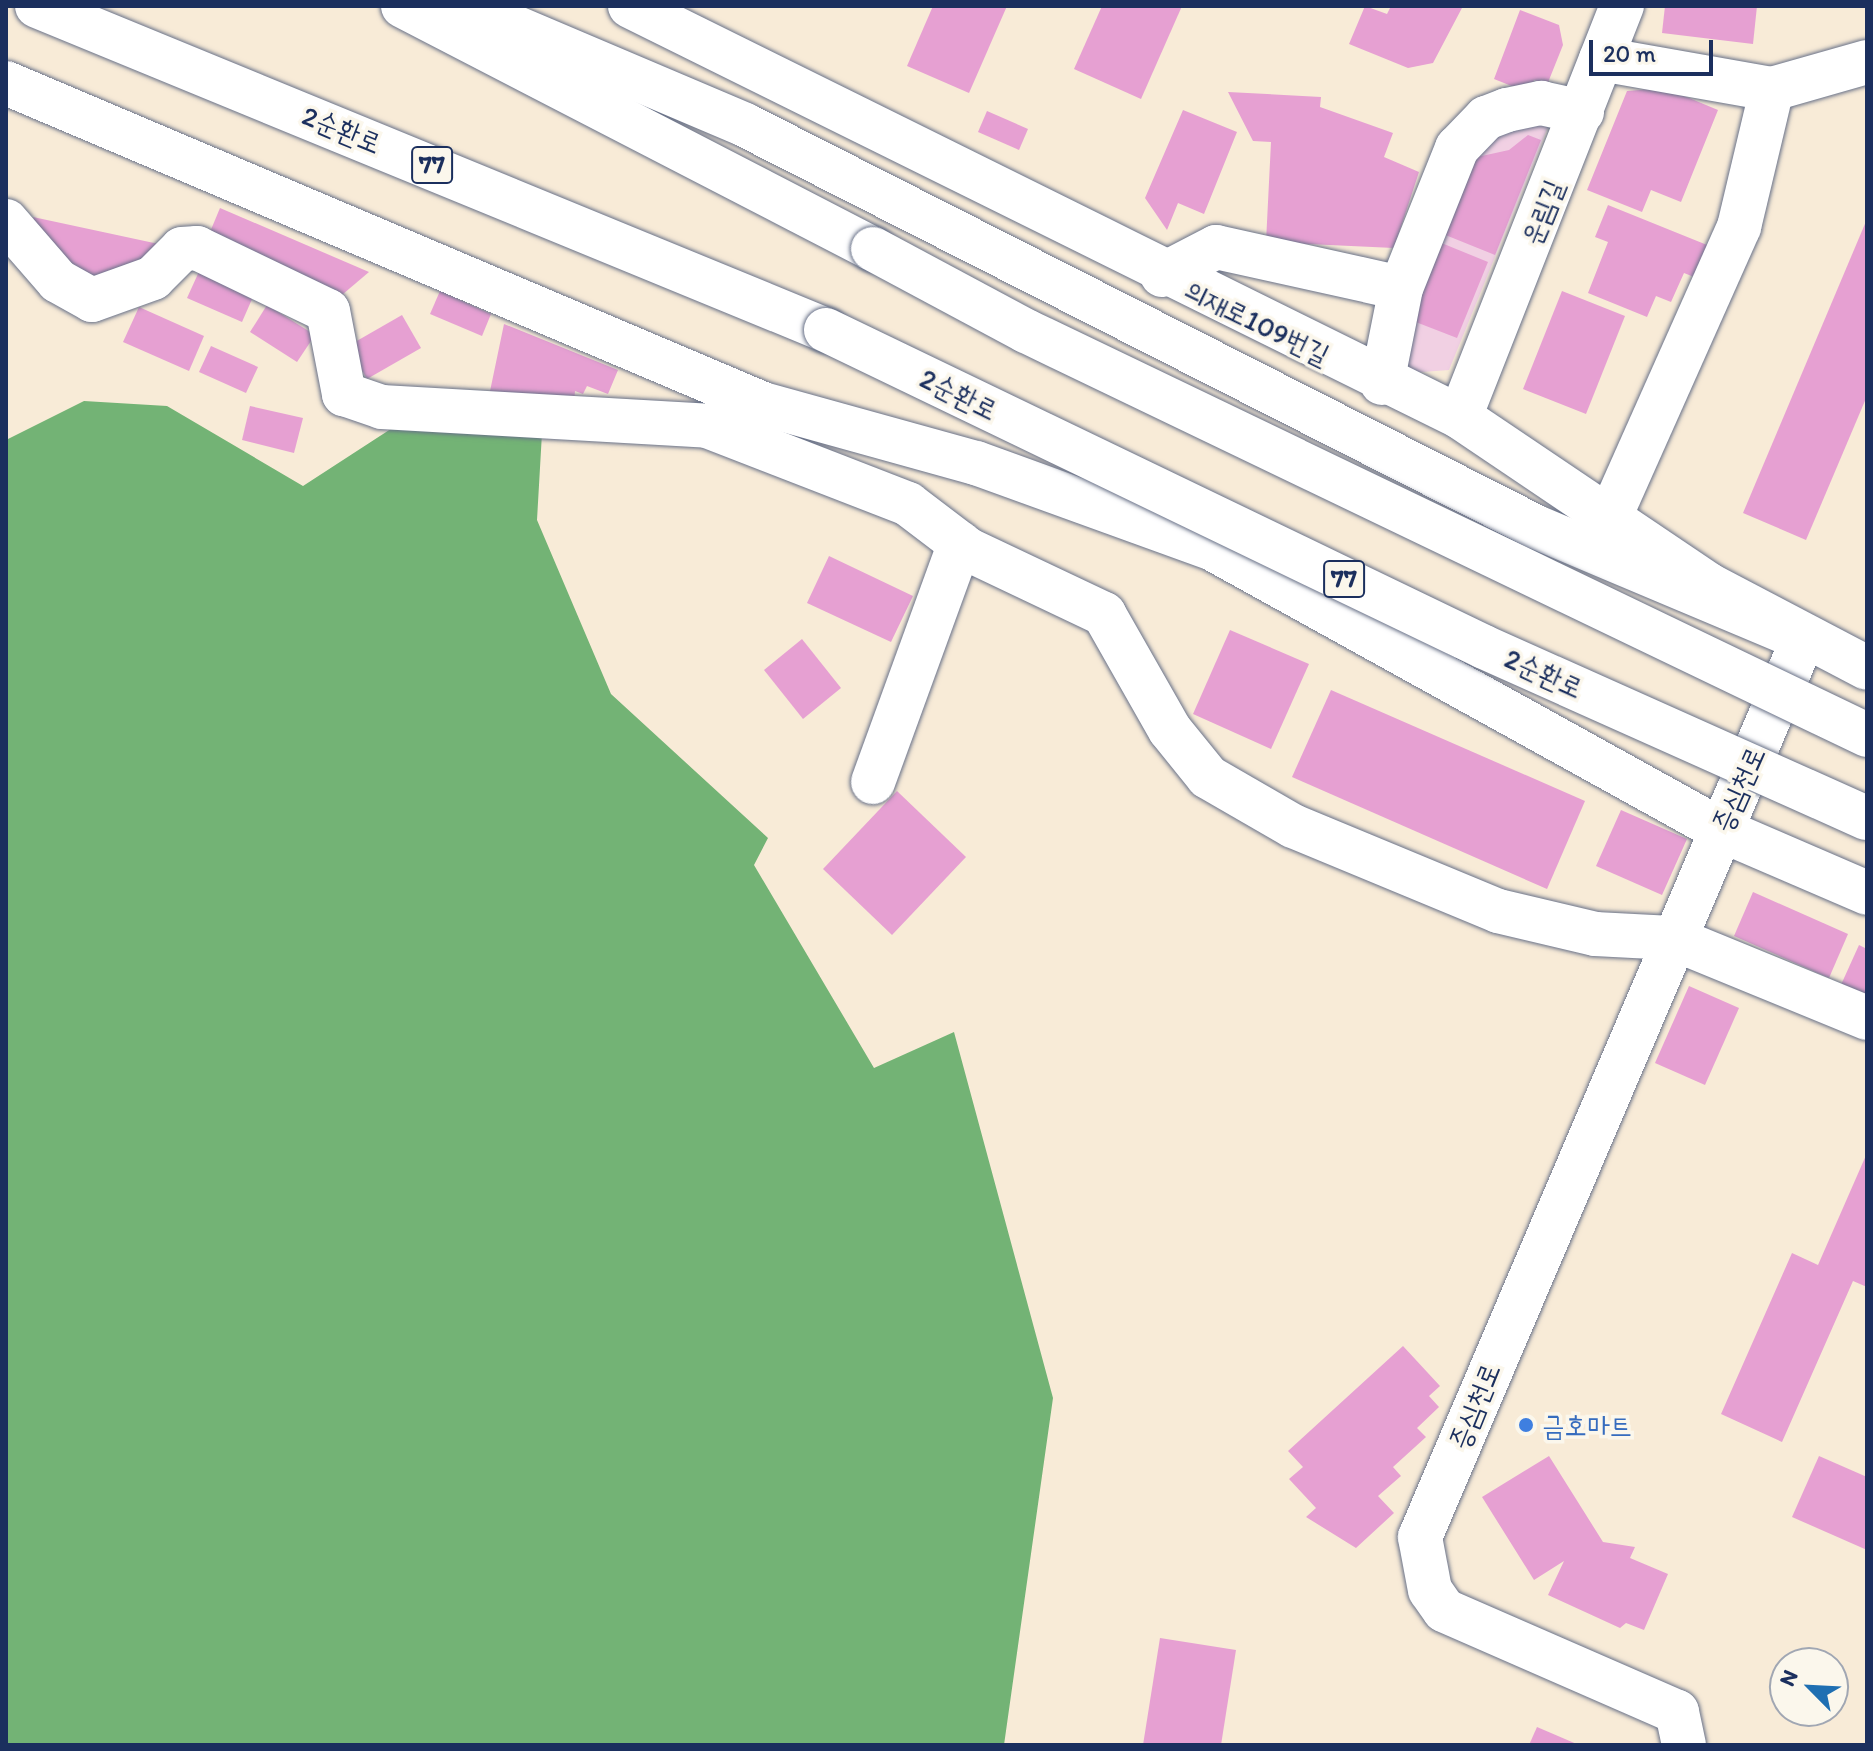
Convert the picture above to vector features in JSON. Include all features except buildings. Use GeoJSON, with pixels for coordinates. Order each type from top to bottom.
{"type":"FeatureCollection","features":[{"type":"Feature","properties":{"kind":"main road","name":"2순환로"},"geometry":{"type":"LineString","coordinates":[[37,6],[826,330],[1484,647],[1867,818]]}},
{"type":"Feature","properties":{"kind":"main road"},"geometry":{"type":"LineString","coordinates":[[403,6],[1026,331],[1867,735]]}},
{"type":"Feature","properties":{"kind":"main road"},"geometry":{"type":"LineString","coordinates":[[465,6],[745,125],[1536,527],[1803,639]]}},
{"type":"Feature","properties":{"kind":"main road","name":"의재로109번길"},"geometry":{"type":"LineString","coordinates":[[630,6],[820,96],[1162,275],[1382,383],[1460,417],[1609,519],[1803,639],[1867,668]]}},
{"type":"Feature","properties":{"kind":"main road","name":"운림길"},"geometry":{"type":"LineString","coordinates":[[1460,417],[1622,6]]}},
{"type":"Feature","properties":{"kind":"main road"},"geometry":{"type":"LineString","coordinates":[[1601,59],[1772,89],[1867,62]]}},
{"type":"Feature","properties":{"kind":"main road"},"geometry":{"type":"LineString","coordinates":[[6,83],[763,404],[976,463],[1213,549],[1721,830],[1867,893]]}},
{"type":"Feature","properties":{"kind":"main road"},"geometry":{"type":"LineString","coordinates":[[1609,519],[1739,227],[1772,89]]}},
{"type":"Feature","properties":{"kind":"main road"},"geometry":{"type":"LineString","coordinates":[[1382,383],[1401,288],[1446,170],[1470,132],[1486,118],[1541,103],[1582,112]]}},
{"type":"Feature","properties":{"kind":"main road"},"geometry":{"type":"LineString","coordinates":[[6,221],[58,281],[92,300],[153,278],[182,249],[197,248],[328,311],[344,394],[382,407],[707,426],[908,504],[960,543],[1104,614],[1170,730],[1208,777],[1293,826],[1498,911],[1582,932],[1672,938],[1867,1018]]}},
{"type":"Feature","properties":{"kind":"main road"},"geometry":{"type":"LineString","coordinates":[[1162,275],[1216,247],[1401,288]]}},
{"type":"Feature","properties":{"kind":"main road"},"geometry":{"type":"LineString","coordinates":[[873,782],[960,543]]}},
{"type":"Feature","properties":{"kind":"main road","name":"증심천로"},"geometry":{"type":"LineString","coordinates":[[1684,1745],[1677,1712],[1444,1610],[1430,1590],[1420,1537],[1672,938],[1803,639]]}},
{"type":"Feature","properties":{"kind":"shaded area"},"geometry":{"type":"Polygon","coordinates":[[[1554,112],[1449,370],[1396,374],[1460,153],[1554,112]]]}},
{"type":"Feature","properties":{"kind":"green space"},"geometry":{"type":"Polygon","coordinates":[[[84,401],[167,406],[303,486],[400,423],[542,433],[537,520],[611,694],[768,838],[754,865],[874,1068],[954,1032],[1053,1398],[1004,1745],[6,1745],[6,440],[84,401]]]}},
{"type":"Feature","properties":{"kind":"place","name":"금호마트"},"geometry":{"type":"Point","coordinates":[1526,1425]}}]}
